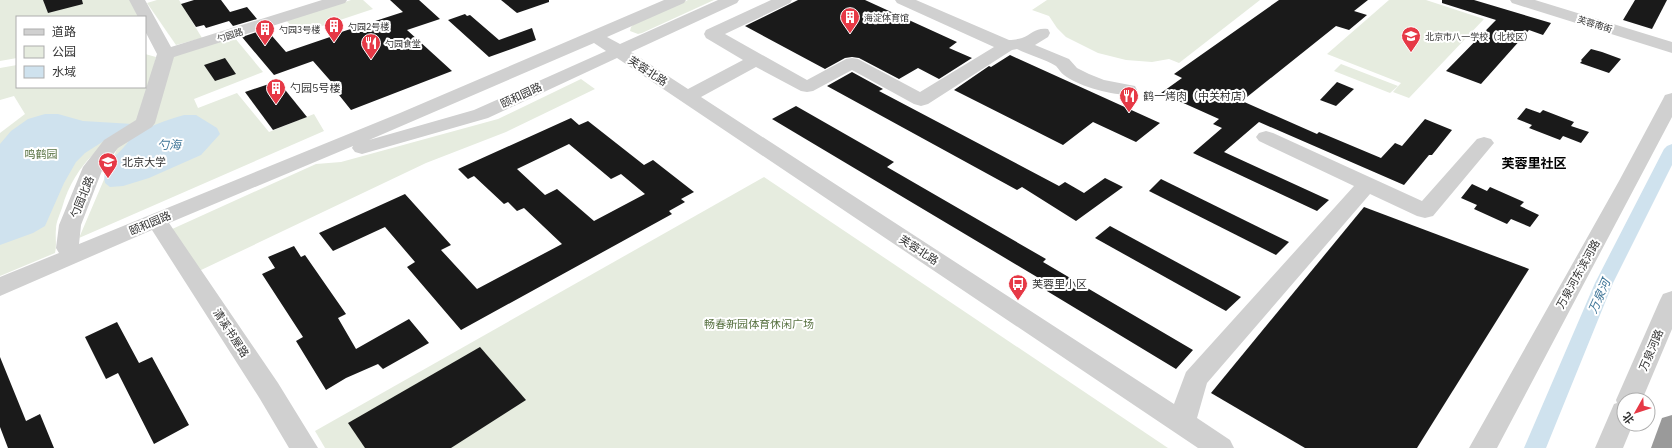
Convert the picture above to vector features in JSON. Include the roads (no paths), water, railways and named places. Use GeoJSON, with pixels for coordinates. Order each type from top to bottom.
{"type":"FeatureCollection","features":[{"type":"Feature","properties":{"kind":"street"},"geometry":{"type":"LineString","coordinates":[[137,0],[146,16]]}},
{"type":"Feature","properties":{"kind":"street","name":"勺园路"},"geometry":{"type":"LineString","coordinates":[[166,54],[339,0]]}},
{"type":"Feature","properties":{"kind":"street","name":"颐和园路"},"geometry":{"type":"LineString","coordinates":[[0,287],[156,220],[406,117],[678,0]]}},
{"type":"Feature","properties":{"kind":"street","name":"颐和园路"},"geometry":{"type":"LineString","coordinates":[[300,160],[343,154],[481,114],[732,0]]}},
{"type":"Feature","properties":{"kind":"street"},"geometry":{"type":"LineString","coordinates":[[784,0],[712,34],[756,60],[807,87],[852,63],[921,100],[1013,45],[1027,42],[1042,33]]}},
{"type":"Feature","properties":{"kind":"street"},"geometry":{"type":"LineString","coordinates":[[904,0],[1013,45],[1063,63],[1070,72],[1083,78],[1099,84],[1128,90]]}},
{"type":"Feature","properties":{"kind":"street","name":"芙蓉南街"},"geometry":{"type":"LineString","coordinates":[[1518,0],[1672,48]]}},
{"type":"Feature","properties":{"kind":"street"},"geometry":{"type":"LineString","coordinates":[[146,17],[166,54]]}},
{"type":"Feature","properties":{"kind":"street","name":"芙蓉北路"},"geometry":{"type":"LineString","coordinates":[[595,36],[1220,448]]}},
{"type":"Feature","properties":{"kind":"street","name":"勺园北路"},"geometry":{"type":"LineString","coordinates":[[67,248],[70,225],[93,167],[111,144],[145,123],[166,54]]}},
{"type":"Feature","properties":{"kind":"street"},"geometry":{"type":"LineString","coordinates":[[687,97],[756,60]]}},
{"type":"Feature","properties":{"kind":"street","name":"万泉河东滨河路"},"geometry":{"type":"LineString","coordinates":[[1483,448],[1672,99]]}},
{"type":"Feature","properties":{"kind":"street"},"geometry":{"type":"LineString","coordinates":[[1266,137],[1425,210],[1484,143]]}},
{"type":"Feature","properties":{"kind":"street"},"geometry":{"type":"LineString","coordinates":[[1182,423],[1195,379],[1367,184]]}},
{"type":"Feature","properties":{"kind":"street","name":"清溪书屋路"},"geometry":{"type":"LineString","coordinates":[[156,220],[304,448]]}},
{"type":"Feature","properties":{"kind":"street","name":"万泉河路"},"geometry":{"type":"LineString","coordinates":[[1632,392],[1672,300]]}},
{"type":"Feature","properties":{"kind":"street"},"geometry":{"type":"LineString","coordinates":[[1608,448],[1616,430]]}},
{"type":"Feature","properties":{"kind":"water"},"geometry":{"type":"Polygon","coordinates":[[[45,114],[58,114],[83,121],[133,124],[85,153],[76,162],[64,183],[45,226],[33,233],[0,245],[0,144],[11,131],[28,119],[45,114]]]}},
{"type":"Feature","properties":{"kind":"water","name":"勺海"},"geometry":{"type":"Polygon","coordinates":[[[184,115],[196,115],[217,128],[220,134],[201,155],[149,178],[123,186],[110,187],[105,183],[105,171],[109,162],[130,139],[149,127],[184,115]]]}},
{"type":"Feature","properties":{"kind":"waterway","name":"万泉河"},"geometry":{"type":"LineString","coordinates":[[1535,448],[1604,283],[1672,149]]}},
{"type":"Feature","properties":{"kind":"place","name":"海淀体育馆"},"geometry":{"type":"Point","coordinates":[850,34]}},
{"type":"Feature","properties":{"kind":"place","name":"勺园2号楼"},"geometry":{"type":"Point","coordinates":[334,43]}},
{"type":"Feature","properties":{"kind":"place","name":"勺园3号楼"},"geometry":{"type":"Point","coordinates":[265,46]}},
{"type":"Feature","properties":{"kind":"place","name":"北京市八一学校（北校区）"},"geometry":{"type":"Point","coordinates":[1411,53]}},
{"type":"Feature","properties":{"kind":"place","name":"勺园食堂"},"geometry":{"type":"Point","coordinates":[371,60]}},
{"type":"Feature","properties":{"kind":"place","name":"勺园5号楼"},"geometry":{"type":"Point","coordinates":[276,105]}},
{"type":"Feature","properties":{"kind":"place","name":"鹤一烤肉（中关村店）"},"geometry":{"type":"Point","coordinates":[1129,113]}},
{"type":"Feature","properties":{"kind":"place","name":"北京大学"},"geometry":{"type":"Point","coordinates":[108,179]}},
{"type":"Feature","properties":{"kind":"place","name":"芙蓉里小区"},"geometry":{"type":"Point","coordinates":[1018,301]}},
{"type":"Feature","properties":{"kind":"district","name":"芙蓉里社区"},"geometry":{"type":"Point","coordinates":[1534,163]}},
{"type":"Feature","properties":{"kind":"park label","name":"鸣鹤园"},"geometry":{"type":"Point","coordinates":[41,154]}},
{"type":"Feature","properties":{"kind":"park label","name":"畅春新园体育休闲广场"},"geometry":{"type":"Point","coordinates":[759,324]}}]}
